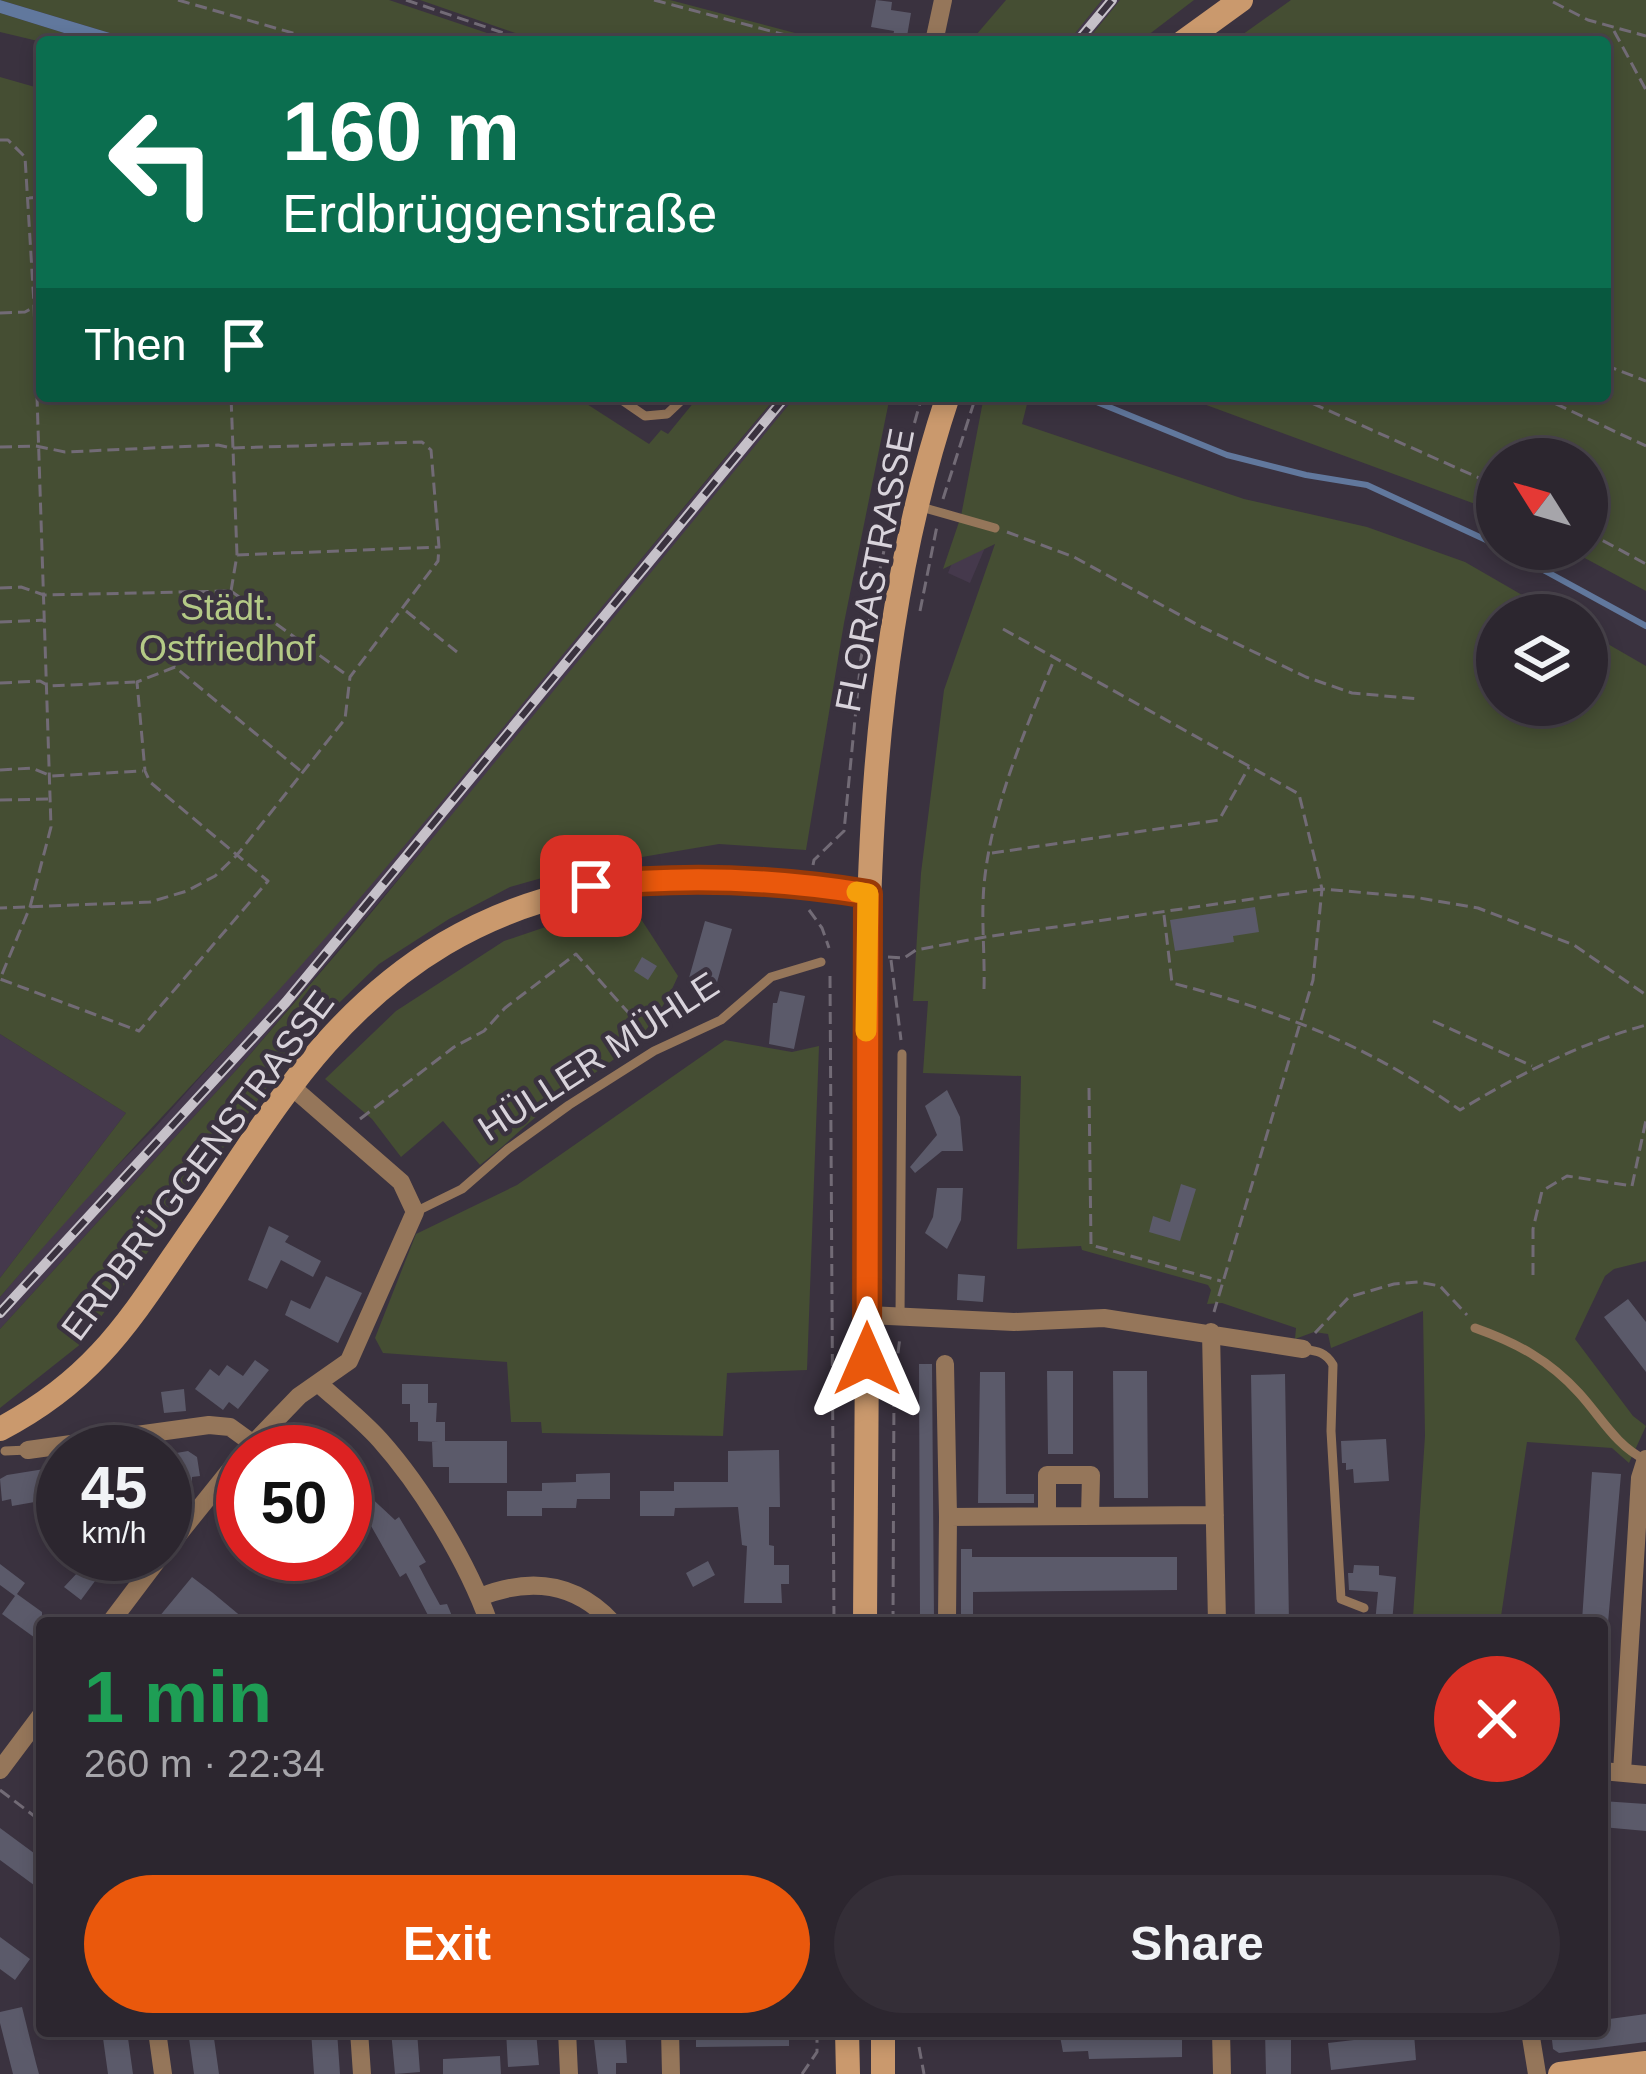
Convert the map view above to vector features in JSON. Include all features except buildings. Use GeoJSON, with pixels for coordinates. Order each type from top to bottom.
{"type":"FeatureCollection","features":[{"type":"Feature","properties":{"kind":"main road"},"geometry":{"type":"LineString","coordinates":[[1191,36],[1241,0]]}},
{"type":"Feature","properties":{"kind":"main road","name":"FLORASTRASSE"},"geometry":{"type":"LineString","coordinates":[[865,1617],[879,956],[868,894],[882,689],[928,509],[947,402]]}},
{"type":"Feature","properties":{"kind":"main road","name":"ERDBRÜGGENSTRASSE"},"geometry":{"type":"LineString","coordinates":[[2,1440],[102,1355],[324,1045],[388,984],[468,928],[533,902],[591,886],[657,878],[811,885],[868,894]]}},
{"type":"Feature","properties":{"kind":"main road"},"geometry":{"type":"LineString","coordinates":[[848,2037],[848,2074]]}},
{"type":"Feature","properties":{"kind":"main road"},"geometry":{"type":"LineString","coordinates":[[883,2037],[883,2074]]}},
{"type":"Feature","properties":{"kind":"main road"},"geometry":{"type":"LineString","coordinates":[[1560,2074],[1646,2063]]}},
{"type":"Feature","properties":{"kind":"street"},"geometry":{"type":"LineString","coordinates":[[935,36],[943,0]]}},
{"type":"Feature","properties":{"kind":"street"},"geometry":{"type":"LineString","coordinates":[[273,1425],[349,1361],[415,1212],[401,1182],[292,1087]]}},
{"type":"Feature","properties":{"kind":"street"},"geometry":{"type":"LineString","coordinates":[[868,1315],[1014,1322],[1104,1318],[1304,1349]]}},
{"type":"Feature","properties":{"kind":"street"},"geometry":{"type":"LineString","coordinates":[[1211,1332],[1217,1617]]}},
{"type":"Feature","properties":{"kind":"street"},"geometry":{"type":"LineString","coordinates":[[946,1364],[947,1617]]}},
{"type":"Feature","properties":{"kind":"street"},"geometry":{"type":"LineString","coordinates":[[318,1383],[380,1440],[408,1477],[480,1598],[486,1617]]}},
{"type":"Feature","properties":{"kind":"street"},"geometry":{"type":"LineString","coordinates":[[28,1450],[216,1426]]}},
{"type":"Feature","properties":{"kind":"street"},"geometry":{"type":"LineString","coordinates":[[1646,1460],[1640,1478],[1640,1589],[1612,1772],[1646,1774]]}},
{"type":"Feature","properties":{"kind":"street"},"geometry":{"type":"LineString","coordinates":[[1047,1516],[1047,1474],[1090,1475],[1090,1516]]}},
{"type":"Feature","properties":{"kind":"street"},"geometry":{"type":"LineString","coordinates":[[192,1517],[216,1487]]}},
{"type":"Feature","properties":{"kind":"street"},"geometry":{"type":"LineString","coordinates":[[948,1517],[1215,1516]]}},
{"type":"Feature","properties":{"kind":"street"},"geometry":{"type":"LineString","coordinates":[[115,1617],[142,1581]]}},
{"type":"Feature","properties":{"kind":"street"},"geometry":{"type":"LineString","coordinates":[[480,1598],[506,1587],[550,1585],[592,1604],[606,1617]]}},
{"type":"Feature","properties":{"kind":"street"},"geometry":{"type":"LineString","coordinates":[[0,1770],[36,1722]]}},
{"type":"Feature","properties":{"kind":"street"},"geometry":{"type":"LineString","coordinates":[[158,2037],[163,2074]]}},
{"type":"Feature","properties":{"kind":"street"},"geometry":{"type":"LineString","coordinates":[[359,2037],[362,2074]]}},
{"type":"Feature","properties":{"kind":"street"},"geometry":{"type":"LineString","coordinates":[[567,2037],[569,2074]]}},
{"type":"Feature","properties":{"kind":"street"},"geometry":{"type":"LineString","coordinates":[[670,2037],[671,2074]]}},
{"type":"Feature","properties":{"kind":"street"},"geometry":{"type":"LineString","coordinates":[[1221,2037],[1222,2074]]}},
{"type":"Feature","properties":{"kind":"street"},"geometry":{"type":"LineString","coordinates":[[1531,2037],[1537,2074]]}},
{"type":"Feature","properties":{"kind":"lane"},"geometry":{"type":"LineString","coordinates":[[625,402],[645,416],[667,414],[680,402]]}},
{"type":"Feature","properties":{"kind":"lane"},"geometry":{"type":"LineString","coordinates":[[928,509],[995,528]]}},
{"type":"Feature","properties":{"kind":"lane","name":"HÜLLER MÜHLE"},"geometry":{"type":"LineString","coordinates":[[415,1212],[462,1189],[569,1105],[654,1051],[721,1021],[771,977],[821,962]]}},
{"type":"Feature","properties":{"kind":"lane"},"geometry":{"type":"LineString","coordinates":[[900,1317],[902,1054]]}},
{"type":"Feature","properties":{"kind":"lane"},"geometry":{"type":"LineString","coordinates":[[1475,1328],[1517,1343],[1546,1361],[1622,1445],[1646,1460]]}},
{"type":"Feature","properties":{"kind":"lane"},"geometry":{"type":"LineString","coordinates":[[1304,1349],[1329,1357],[1333,1365],[1331,1431],[1341,1599],[1364,1608]]}},
{"type":"Feature","properties":{"kind":"lane"},"geometry":{"type":"LineString","coordinates":[[2,1440],[28,1450]]}},
{"type":"Feature","properties":{"kind":"path"},"geometry":{"type":"LineString","coordinates":[[178,0],[303,36]]}},
{"type":"Feature","properties":{"kind":"path"},"geometry":{"type":"LineString","coordinates":[[406,0],[512,36]]}},
{"type":"Feature","properties":{"kind":"path"},"geometry":{"type":"LineString","coordinates":[[654,0],[789,36]]}},
{"type":"Feature","properties":{"kind":"path"},"geometry":{"type":"LineString","coordinates":[[1539,0],[1554,1],[1613,29],[1646,36]]}},
{"type":"Feature","properties":{"kind":"path"},"geometry":{"type":"LineString","coordinates":[[1613,29],[1646,90]]}},
{"type":"Feature","properties":{"kind":"path"},"geometry":{"type":"LineString","coordinates":[[0,140],[8,140],[25,157],[51,776],[51,827],[30,907],[0,980],[139,1031],[268,881],[150,782],[137,682]]}},
{"type":"Feature","properties":{"kind":"path"},"geometry":{"type":"LineString","coordinates":[[27,198],[36,197]]}},
{"type":"Feature","properties":{"kind":"path"},"geometry":{"type":"LineString","coordinates":[[0,313],[25,312],[34,304]]}},
{"type":"Feature","properties":{"kind":"path"},"geometry":{"type":"LineString","coordinates":[[1611,367],[1646,381]]}},
{"type":"Feature","properties":{"kind":"path"},"geometry":{"type":"LineString","coordinates":[[231,402],[237,555],[231,591]]}},
{"type":"Feature","properties":{"kind":"path"},"geometry":{"type":"LineString","coordinates":[[918,618],[928,509],[973,402]]}},
{"type":"Feature","properties":{"kind":"path"},"geometry":{"type":"LineString","coordinates":[[1309,402],[1476,477]]}},
{"type":"Feature","properties":{"kind":"path"},"geometry":{"type":"LineString","coordinates":[[1551,402],[1646,446]]}},
{"type":"Feature","properties":{"kind":"path"},"geometry":{"type":"LineString","coordinates":[[0,446],[64,452],[422,442],[431,450],[439,547],[439,562],[350,677],[345,718],[237,855],[215,876],[150,902],[0,908]]}},
{"type":"Feature","properties":{"kind":"path"},"geometry":{"type":"LineString","coordinates":[[995,528],[1074,557],[1198,626],[1306,676],[1352,693],[1419,699]]}},
{"type":"Feature","properties":{"kind":"path"},"geometry":{"type":"LineString","coordinates":[[1608,543],[1646,564]]}},
{"type":"Feature","properties":{"kind":"path"},"geometry":{"type":"LineString","coordinates":[[237,555],[439,547]]}},
{"type":"Feature","properties":{"kind":"path"},"geometry":{"type":"LineString","coordinates":[[0,588],[21,587],[44,595],[231,591],[350,677]]}},
{"type":"Feature","properties":{"kind":"path"},"geometry":{"type":"LineString","coordinates":[[404,610],[457,652]]}},
{"type":"Feature","properties":{"kind":"path"},"geometry":{"type":"LineString","coordinates":[[0,622],[45,620]]}},
{"type":"Feature","properties":{"kind":"path"},"geometry":{"type":"LineString","coordinates":[[1003,629],[1299,794],[1322,889],[1318,947],[1303,1023],[1211,1332]]}},
{"type":"Feature","properties":{"kind":"path"},"geometry":{"type":"LineString","coordinates":[[984,989],[984,882],[990,853],[1030,719],[1054,658]]}},
{"type":"Feature","properties":{"kind":"path"},"geometry":{"type":"LineString","coordinates":[[0,683],[137,682],[175,667],[302,772]]}},
{"type":"Feature","properties":{"kind":"path"},"geometry":{"type":"LineString","coordinates":[[990,853],[1219,820],[1249,766]]}},
{"type":"Feature","properties":{"kind":"path"},"geometry":{"type":"LineString","coordinates":[[0,770],[32,768],[51,776],[145,771]]}},
{"type":"Feature","properties":{"kind":"path"},"geometry":{"type":"LineString","coordinates":[[0,800],[51,799]]}},
{"type":"Feature","properties":{"kind":"path"},"geometry":{"type":"LineString","coordinates":[[902,1054],[879,956],[904,958],[916,950],[985,937],[1322,889],[1414,897],[1496,914],[1574,945],[1646,995]]}},
{"type":"Feature","properties":{"kind":"path"},"geometry":{"type":"LineString","coordinates":[[1163,912],[1172,983],[1303,1023],[1401,1069],[1460,1110],[1533,1066],[1646,1024]]}},
{"type":"Feature","properties":{"kind":"path"},"geometry":{"type":"LineString","coordinates":[[344,1131],[454,1047],[484,1031],[505,1008],[576,954],[650,1034],[654,1051]]}},
{"type":"Feature","properties":{"kind":"path"},"geometry":{"type":"LineString","coordinates":[[1432,1021],[1533,1066]]}},
{"type":"Feature","properties":{"kind":"path"},"geometry":{"type":"LineString","coordinates":[[1089,1088],[1091,1245],[1223,1281]]}},
{"type":"Feature","properties":{"kind":"path"},"geometry":{"type":"LineString","coordinates":[[1534,1275],[1533,1229],[1542,1190],[1567,1176],[1632,1186],[1646,1120]]}},
{"type":"Feature","properties":{"kind":"path"},"geometry":{"type":"LineString","coordinates":[[1304,1349],[1349,1298],[1394,1284],[1440,1286],[1460,1304],[1475,1328]]}},
{"type":"Feature","properties":{"kind":"path"},"geometry":{"type":"LineString","coordinates":[[893,1617],[894,1384],[900,1317]]}},
{"type":"Feature","properties":{"kind":"path"},"geometry":{"type":"LineString","coordinates":[[0,1790],[36,1817]]}},
{"type":"Feature","properties":{"kind":"path"},"geometry":{"type":"LineString","coordinates":[[802,2074],[817,2051],[818,2037]]}},
{"type":"Feature","properties":{"kind":"shaded area"},"geometry":{"type":"Polygon","coordinates":[[[1102,0],[1120,0],[1091,36],[1073,36],[1102,0]]]}},
{"type":"Feature","properties":{"kind":"shaded area"},"geometry":{"type":"Polygon","coordinates":[[[772,402],[791,402],[533,720],[240,1066],[0,1329],[0,1297],[343,917],[772,402]]]}},
{"type":"Feature","properties":{"kind":"shaded area"},"geometry":{"type":"Polygon","coordinates":[[[963,535],[987,543],[970,583],[948,573],[963,535]]]}},
{"type":"Feature","properties":{"kind":"shaded area"},"geometry":{"type":"Polygon","coordinates":[[[0,1034],[126,1113],[0,1278],[0,1034]]]}},
{"type":"Feature","properties":{"kind":"green space"},"geometry":{"type":"Polygon","coordinates":[[[0,0],[389,0],[496,36],[120,36],[0,0]]]}},
{"type":"Feature","properties":{"kind":"green space"},"geometry":{"type":"Polygon","coordinates":[[[420,0],[670,0],[806,36],[524,36],[420,0]]]}},
{"type":"Feature","properties":{"kind":"green space"},"geometry":{"type":"Polygon","coordinates":[[[1006,0],[1102,0],[1073,36],[975,36],[1006,0]]]}},
{"type":"Feature","properties":{"kind":"green space"},"geometry":{"type":"Polygon","coordinates":[[[1120,0],[1194,0],[1147,36],[1091,36],[1120,0]]]}},
{"type":"Feature","properties":{"kind":"green space"},"geometry":{"type":"Polygon","coordinates":[[[1291,0],[1646,0],[1646,591],[1607,570],[1608,438],[1476,438],[1476,504],[1198,402],[1611,402],[1611,36],[1240,36],[1291,0]]]}},
{"type":"Feature","properties":{"kind":"green space"},"geometry":{"type":"Polygon","coordinates":[[[0,13],[74,36],[36,36],[36,41],[0,32],[0,13]]]}},
{"type":"Feature","properties":{"kind":"green space","name":"Städt. Ostfriedhof"},"geometry":{"type":"Polygon","coordinates":[[[0,77],[36,87],[36,402],[584,402],[649,444],[661,430],[668,434],[694,402],[772,402],[341,920],[0,1297],[0,1278],[126,1113],[0,1034],[0,77]]]}},
{"type":"Feature","properties":{"kind":"green space"},"geometry":{"type":"Polygon","coordinates":[[[791,402],[889,402],[844,623],[806,850],[719,844],[577,868],[510,887],[379,964],[302,1039],[82,1343],[0,1408],[0,1329],[357,930],[791,402]]]}},
{"type":"Feature","properties":{"kind":"green space"},"geometry":{"type":"Polygon","coordinates":[[[983,402],[1028,402],[1022,424],[1244,499],[1367,527],[1465,562],[1521,594],[1476,594],[1476,726],[1608,726],[1608,644],[1646,666],[1646,1261],[1605,1276],[1575,1339],[1633,1416],[1646,1426],[1629,1463],[1612,1448],[1527,1442],[1501,1617],[1413,1617],[1425,1436],[1423,1311],[1331,1348],[1328,1334],[1314,1332],[1295,1339],[1296,1328],[1222,1303],[1207,1304],[1208,1285],[1081,1246],[1017,1249],[1021,1076],[923,1073],[928,1001],[913,1001],[921,873],[944,690],[995,544],[943,569],[961,516],[983,402]]]}},
{"type":"Feature","properties":{"kind":"green space"},"geometry":{"type":"Polygon","coordinates":[[[628,899],[678,976],[666,1001],[626,1050],[544,1110],[480,1165],[443,1121],[401,1157],[372,1119],[325,1079],[396,1011],[504,941],[628,899]]]}},
{"type":"Feature","properties":{"kind":"green space"},"geometry":{"type":"Polygon","coordinates":[[[725,1040],[792,1052],[819,1046],[807,1370],[727,1373],[723,1436],[542,1433],[541,1422],[511,1422],[507,1362],[383,1353],[375,1338],[416,1234],[517,1185],[725,1040]]]}},
{"type":"Feature","properties":{"kind":"water"},"geometry":{"type":"Polygon","coordinates":[[[0,0],[120,36],[74,36],[0,13],[0,0]]]}},
{"type":"Feature","properties":{"kind":"waterway"},"geometry":{"type":"LineString","coordinates":[[1097,402],[1227,455],[1367,485],[1476,535]]}},
{"type":"Feature","properties":{"kind":"waterway"},"geometry":{"type":"LineString","coordinates":[[1543,570],[1646,626]]}},
{"type":"Feature","properties":{"kind":"railway"},"geometry":{"type":"LineString","coordinates":[[1082,36],[1112,0]]}},
{"type":"Feature","properties":{"kind":"railway"},"geometry":{"type":"LineString","coordinates":[[0,1313],[286,1002],[781,402]]}},
{"type":"Feature","properties":{"kind":"slow traffic"},"geometry":{"type":"LineString","coordinates":[[857,892],[868,894],[866,1031]]}},
{"type":"Feature","properties":{"kind":"route"},"geometry":{"type":"LineString","coordinates":[[591,886],[657,878],[811,885],[868,894],[867,1359]]}}]}
